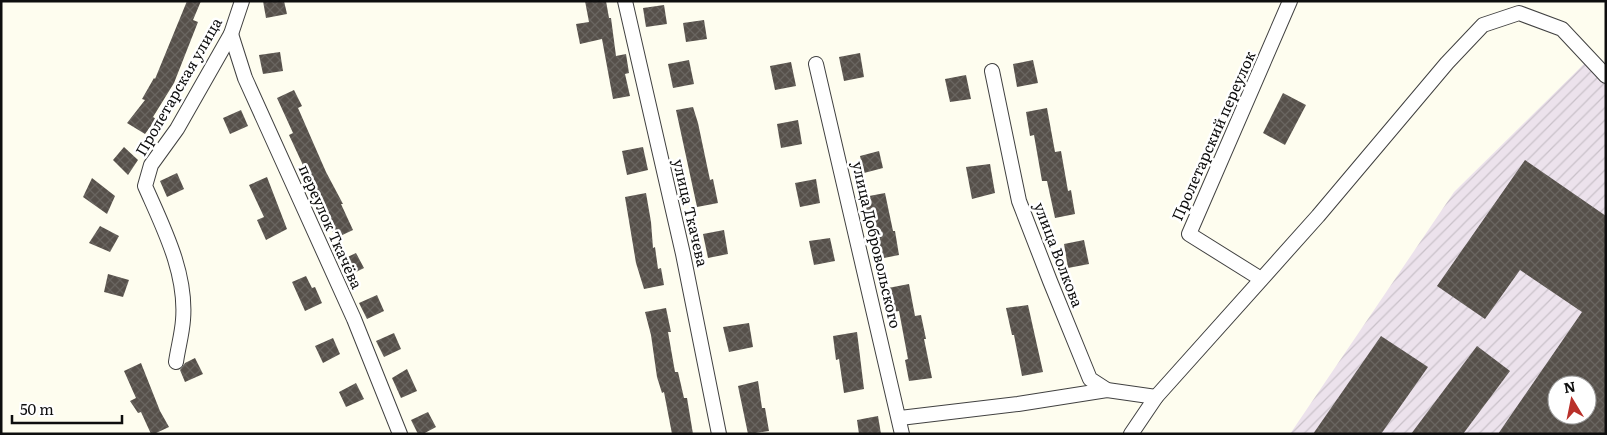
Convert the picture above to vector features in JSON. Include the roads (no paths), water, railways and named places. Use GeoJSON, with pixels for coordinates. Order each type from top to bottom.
{"type":"FeatureCollection","features":[{"type":"Feature","properties":{"kind":"street","name":"Пролетарская улица"},"geometry":{"type":"LineString","coordinates":[[176,362],[184,319],[181,282],[166,235],[145,186],[151,165],[177,129],[231,34],[242,1]]}},
{"type":"Feature","properties":{"kind":"street","name":"улица Ткачева"},"geometry":{"type":"LineString","coordinates":[[625,1],[683,254],[719,434]]}},
{"type":"Feature","properties":{"kind":"street","name":"Пролетарский переулок"},"geometry":{"type":"LineString","coordinates":[[1261,279],[1189,234],[1290,1]]}},
{"type":"Feature","properties":{"kind":"street"},"geometry":{"type":"LineString","coordinates":[[1132,434],[1156,397],[1380,144],[1447,63],[1484,25],[1518,7],[1562,29],[1606,76]]}},
{"type":"Feature","properties":{"kind":"street","name":"переулок Ткачёва"},"geometry":{"type":"LineString","coordinates":[[231,34],[245,78],[354,318],[400,434]]}},
{"type":"Feature","properties":{"kind":"street","name":"улица Добровольского"},"geometry":{"type":"LineString","coordinates":[[816,64],[900,418],[902,434]]}},
{"type":"Feature","properties":{"kind":"street","name":"улица Волкова"},"geometry":{"type":"LineString","coordinates":[[992,71],[1019,201],[1090,378],[1107,390]]}},
{"type":"Feature","properties":{"kind":"street"},"geometry":{"type":"LineString","coordinates":[[900,418],[1018,404],[1107,390],[1156,397]]}}]}
